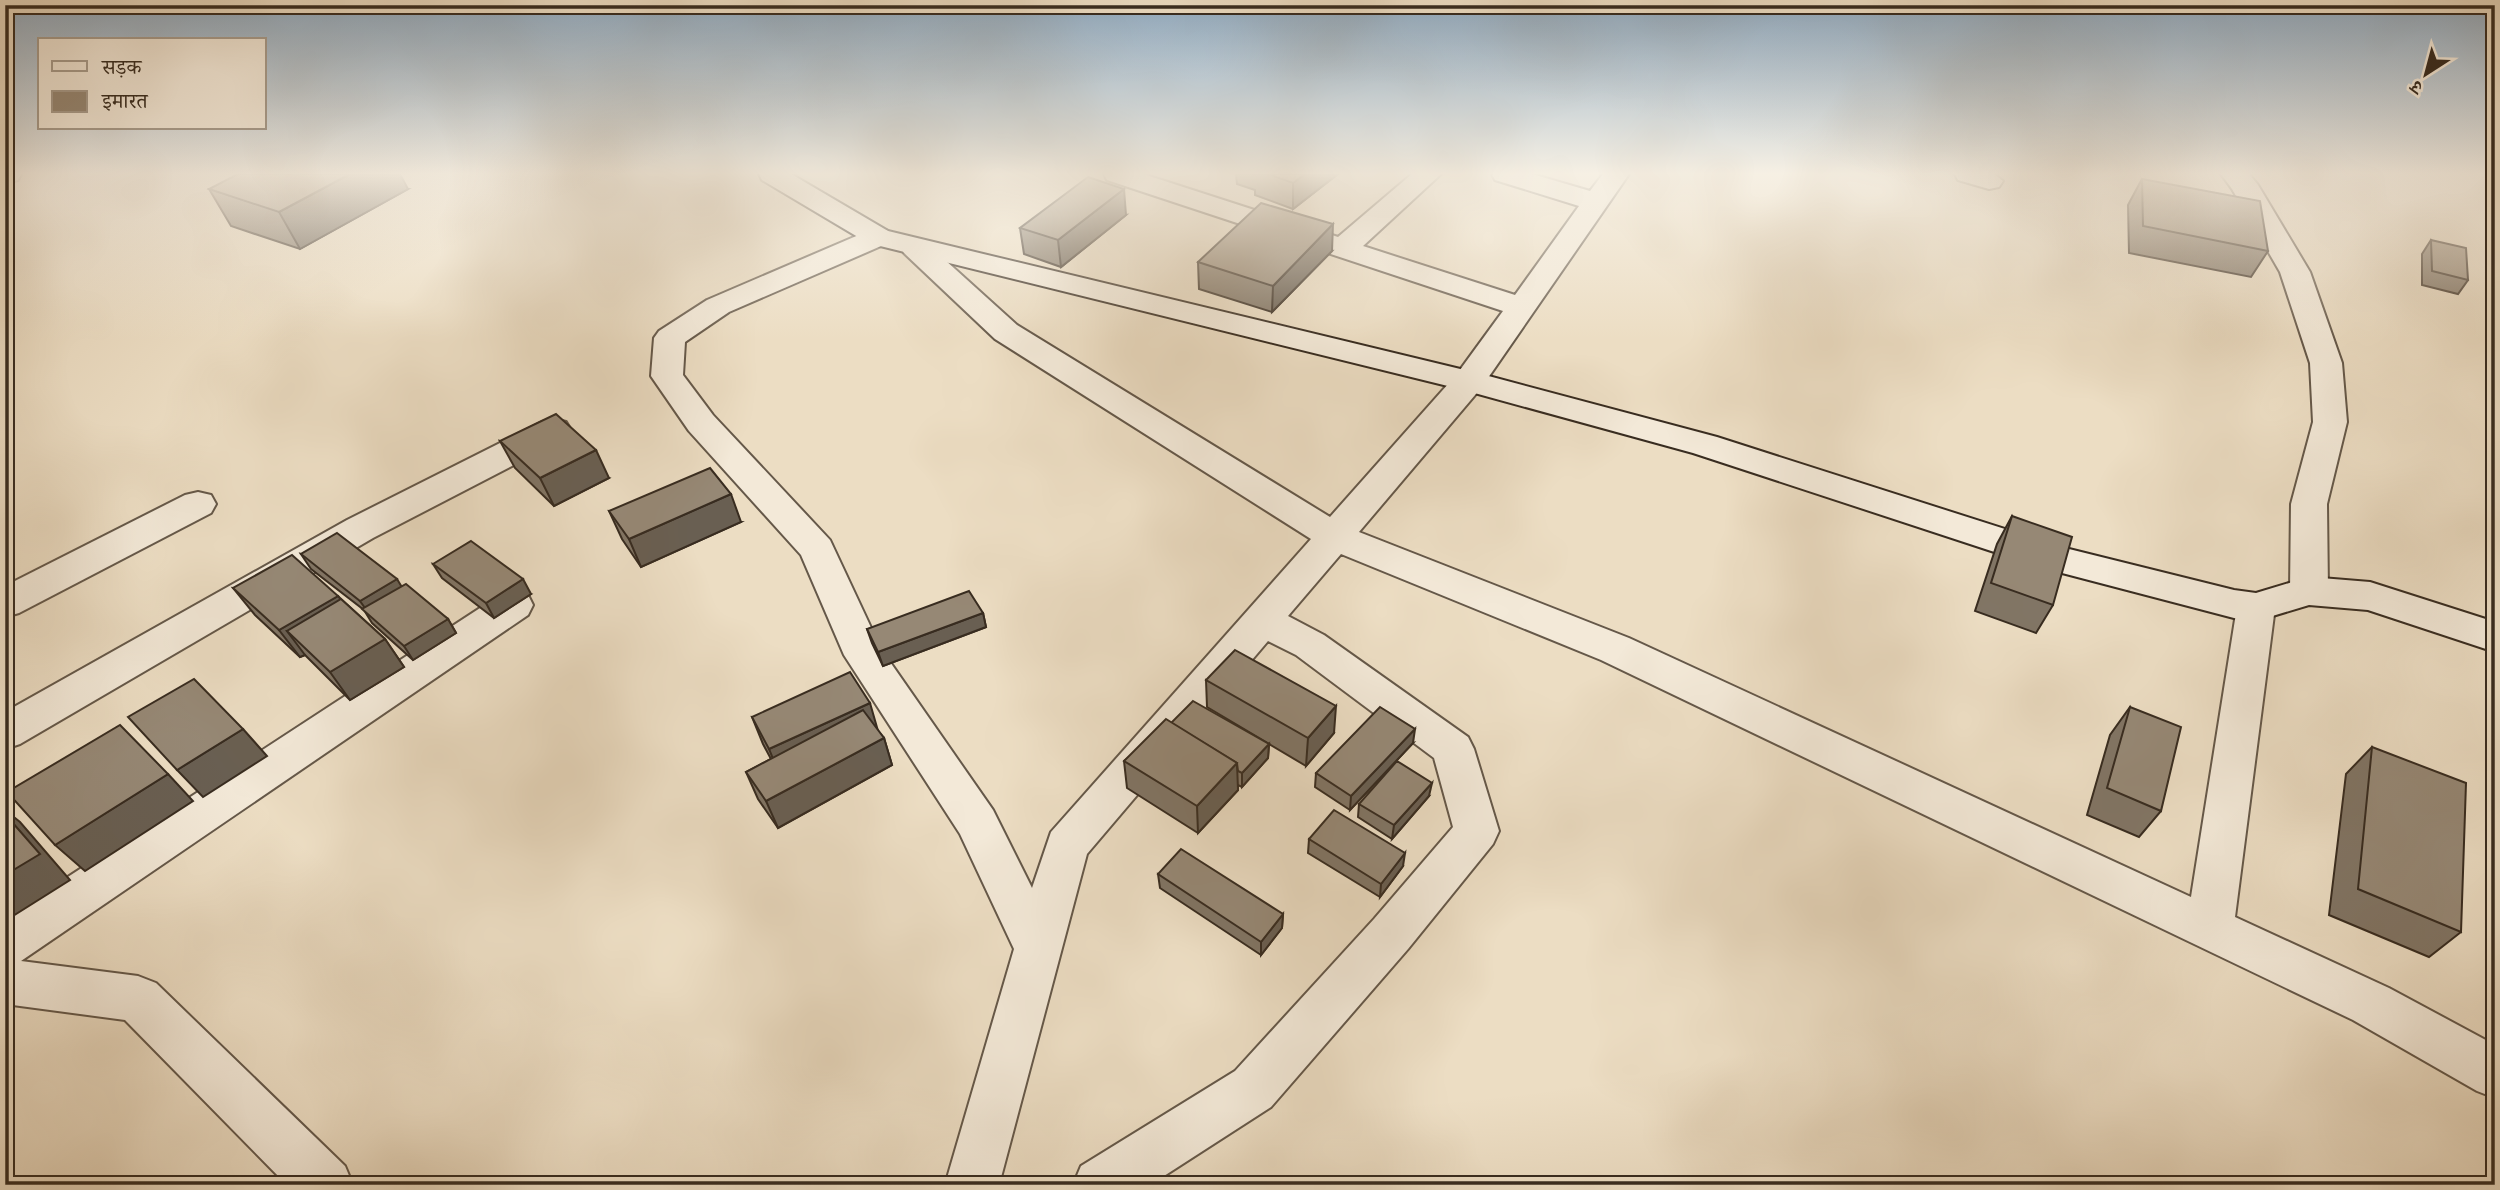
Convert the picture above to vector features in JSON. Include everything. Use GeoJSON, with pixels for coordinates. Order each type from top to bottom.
{"type":"FeatureCollection","features":[{"type":"Feature","properties":{"kind":"street"},"geometry":{"type":"LineString","coordinates":[[873,230],[896,242],[1006,332],[1335,537],[1615,649],[2371,1004],[2495,1073]]}},
{"type":"Feature","properties":{"kind":"street"},"geometry":{"type":"LineString","coordinates":[[1287,230],[1520,307]]}},
{"type":"Feature","properties":{"kind":"street"},"geometry":{"type":"LineString","coordinates":[[1343,248],[1364,230]]}},
{"type":"Feature","properties":{"kind":"street"},"geometry":{"type":"LineString","coordinates":[[972,1185],[1067,846],[1469,381],[1575,230]]}},
{"type":"Feature","properties":{"kind":"street"},"geometry":{"type":"LineString","coordinates":[[2271,230],[2295,272],[2326,363],[2330,422],[2309,504],[2309,591]]}},
{"type":"Feature","properties":{"kind":"street"},"geometry":{"type":"LineString","coordinates":[[1038,949],[977,823],[864,655],[817,549],[701,424],[667,376],[670,338],[709,313],[896,242],[1469,381],[1705,444],[2056,558],[2234,604],[2256,607],[2309,591],[2370,596],[2495,637]]}},
{"type":"Feature","properties":{"kind":"street"},"geometry":{"type":"LineString","coordinates":[[5,732],[360,528],[554,430]]}},
{"type":"Feature","properties":{"kind":"street"},"geometry":{"type":"LineString","coordinates":[[5,603],[198,504]]}},
{"type":"Feature","properties":{"kind":"street"},"geometry":{"type":"LineString","coordinates":[[5,945],[514,605]]}},
{"type":"Feature","properties":{"kind":"street"},"geometry":{"type":"LineString","coordinates":[[2210,928],[2256,607]]}},
{"type":"Feature","properties":{"kind":"street"},"geometry":{"type":"LineString","coordinates":[[1100,1185],[1253,1089],[1391,934],[1477,831],[1453,749],[1310,645],[1262,620]]}},
{"type":"Feature","properties":{"kind":"street"},"geometry":{"type":"LineString","coordinates":[[5,981],[138,999],[326,1185]]}},
{"type":"Feature","properties":{"kind":"building"},"geometry":{"type":"Polygon","coordinates":[[[1025,230],[1072,230],[1058,240],[1025,230]]]}},
{"type":"Feature","properties":{"kind":"building"},"geometry":{"type":"Polygon","coordinates":[[[1233,230],[1328,230],[1273,286],[1198,262],[1233,230]]]}},
{"type":"Feature","properties":{"kind":"building"},"geometry":{"type":"Polygon","coordinates":[[[2161,230],[2265,230],[2268,251],[2161,230]]]}},
{"type":"Feature","properties":{"kind":"building"},"geometry":{"type":"Polygon","coordinates":[[[2431,240],[2466,248],[2468,280],[2432,271],[2431,240]]]}},
{"type":"Feature","properties":{"kind":"building"},"geometry":{"type":"Polygon","coordinates":[[[556,414],[596,450],[540,478],[500,441],[556,414]]]}},
{"type":"Feature","properties":{"kind":"building"},"geometry":{"type":"Polygon","coordinates":[[[710,468],[731,494],[629,539],[609,511],[710,468]]]}},
{"type":"Feature","properties":{"kind":"building"},"geometry":{"type":"Polygon","coordinates":[[[2012,516],[2072,537],[2053,605],[1991,583],[2012,516]]]}},
{"type":"Feature","properties":{"kind":"building"},"geometry":{"type":"Polygon","coordinates":[[[337,533],[397,579],[360,601],[301,554],[337,533]]]}},
{"type":"Feature","properties":{"kind":"building"},"geometry":{"type":"Polygon","coordinates":[[[471,541],[523,579],[486,603],[433,564],[471,541]]]}},
{"type":"Feature","properties":{"kind":"building"},"geometry":{"type":"Polygon","coordinates":[[[292,555],[338,596],[279,630],[233,588],[292,555]]]}},
{"type":"Feature","properties":{"kind":"building"},"geometry":{"type":"Polygon","coordinates":[[[406,584],[448,619],[404,646],[362,609],[406,584]]]}},
{"type":"Feature","properties":{"kind":"building"},"geometry":{"type":"Polygon","coordinates":[[[969,591],[983,613],[878,652],[867,629],[969,591]]]}},
{"type":"Feature","properties":{"kind":"building"},"geometry":{"type":"Polygon","coordinates":[[[341,599],[385,639],[330,672],[287,631],[341,599]]]}},
{"type":"Feature","properties":{"kind":"building"},"geometry":{"type":"Polygon","coordinates":[[[1235,650],[1336,706],[1308,738],[1206,680],[1235,650]]]}},
{"type":"Feature","properties":{"kind":"building"},"geometry":{"type":"Polygon","coordinates":[[[850,672],[870,703],[769,749],[752,717],[850,672]]]}},
{"type":"Feature","properties":{"kind":"building"},"geometry":{"type":"Polygon","coordinates":[[[194,679],[243,729],[177,770],[128,717],[194,679]]]}},
{"type":"Feature","properties":{"kind":"building"},"geometry":{"type":"Polygon","coordinates":[[[1193,701],[1269,744],[1242,773],[1238,771],[1237,763],[1171,723],[1193,701]]]}},
{"type":"Feature","properties":{"kind":"building"},"geometry":{"type":"Polygon","coordinates":[[[1380,707],[1415,729],[1351,796],[1316,773],[1380,707]]]}},
{"type":"Feature","properties":{"kind":"building"},"geometry":{"type":"Polygon","coordinates":[[[2130,707],[2181,727],[2161,811],[2107,788],[2130,707]]]}},
{"type":"Feature","properties":{"kind":"building"},"geometry":{"type":"Polygon","coordinates":[[[863,710],[884,738],[766,801],[746,772],[863,710]]]}},
{"type":"Feature","properties":{"kind":"building"},"geometry":{"type":"Polygon","coordinates":[[[1166,719],[1237,763],[1197,806],[1124,761],[1166,719]]]}},
{"type":"Feature","properties":{"kind":"building"},"geometry":{"type":"Polygon","coordinates":[[[120,725],[168,774],[55,845],[7,792],[120,725]]]}},
{"type":"Feature","properties":{"kind":"building"},"geometry":{"type":"Polygon","coordinates":[[[2372,747],[2466,783],[2461,932],[2358,889],[2372,747]]]}},
{"type":"Feature","properties":{"kind":"building"},"geometry":{"type":"Polygon","coordinates":[[[1397,761],[1432,783],[1394,825],[1359,804],[1397,761]]]}},
{"type":"Feature","properties":{"kind":"building"},"geometry":{"type":"Polygon","coordinates":[[[1334,810],[1405,853],[1381,884],[1309,839],[1334,810]]]}},
{"type":"Feature","properties":{"kind":"building"},"geometry":{"type":"Polygon","coordinates":[[[5,814],[40,854],[5,875],[5,814]]]}},
{"type":"Feature","properties":{"kind":"building"},"geometry":{"type":"Polygon","coordinates":[[[1181,849],[1283,914],[1261,942],[1158,874],[1181,849]]]}}]}
